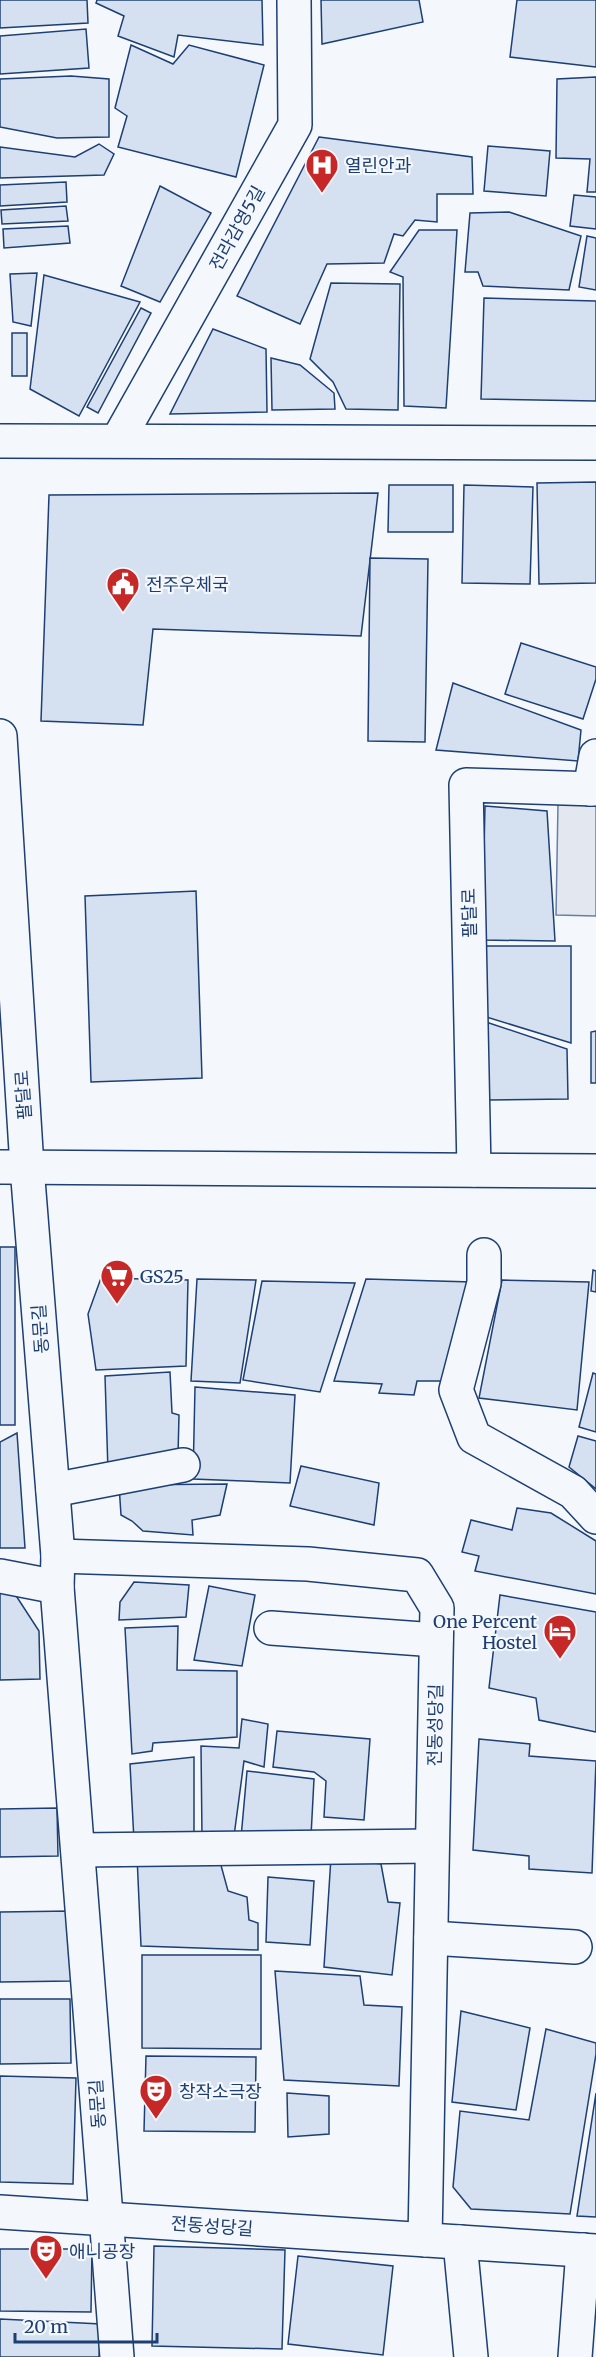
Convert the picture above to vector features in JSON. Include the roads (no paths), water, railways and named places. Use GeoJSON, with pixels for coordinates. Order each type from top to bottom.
{"type":"FeatureCollection","features":[{"type":"Feature","properties":{"kind":"street","name":"전라감영5길"},"geometry":{"type":"LineString","coordinates":[[118,440],[295,125],[294,0]]}},
{"type":"Feature","properties":{"kind":"street"},"geometry":{"type":"LineString","coordinates":[[0,441],[596,443]]}},
{"type":"Feature","properties":{"kind":"street","name":"팔달로"},"geometry":{"type":"LineString","coordinates":[[0,736],[14,1167]]}},
{"type":"Feature","properties":{"kind":"street"},"geometry":{"type":"LineString","coordinates":[[593,789],[596,756]]}},
{"type":"Feature","properties":{"kind":"street","name":"팔달로"},"geometry":{"type":"LineString","coordinates":[[474,1170],[466,785],[593,789]]}},
{"type":"Feature","properties":{"kind":"street"},"geometry":{"type":"LineString","coordinates":[[14,1167],[596,1171]]}},
{"type":"Feature","properties":{"kind":"street","name":"동문길"},"geometry":{"type":"LineString","coordinates":[[14,1167],[53,1490],[105,2219],[117,2357]]}},
{"type":"Feature","properties":{"kind":"street"},"geometry":{"type":"LineString","coordinates":[[484,1255],[484,1283],[456,1390],[474,1437],[573,1492],[596,1517]]}},
{"type":"Feature","properties":{"kind":"street"},"geometry":{"type":"LineString","coordinates":[[53,1490],[183,1465]]}},
{"type":"Feature","properties":{"kind":"street","name":"전동성당길"},"geometry":{"type":"LineString","coordinates":[[58,1571],[308,1564],[417,1575],[437,1608],[425,2240]]}},
{"type":"Feature","properties":{"kind":"street"},"geometry":{"type":"LineString","coordinates":[[0,1576],[58,1571]]}},
{"type":"Feature","properties":{"kind":"street"},"geometry":{"type":"LineString","coordinates":[[272,1628],[436,1640]]}},
{"type":"Feature","properties":{"kind":"street"},"geometry":{"type":"LineString","coordinates":[[78,1850],[432,1846]]}},
{"type":"Feature","properties":{"kind":"street"},"geometry":{"type":"LineString","coordinates":[[430,1938],[575,1947]]}},
{"type":"Feature","properties":{"kind":"street","name":"전동성당길"},"geometry":{"type":"LineString","coordinates":[[0,2212],[589,2250]]}},
{"type":"Feature","properties":{"kind":"street"},"geometry":{"type":"LineString","coordinates":[[460,2242],[471,2357]]}},
{"type":"Feature","properties":{"kind":"street"},"geometry":{"type":"LineString","coordinates":[[575,2357],[589,2250]]}},
{"type":"Feature","properties":{"kind":"place","name":"열린안과"},"geometry":{"type":"Point","coordinates":[322,194]}},
{"type":"Feature","properties":{"kind":"place","name":"전주우체국"},"geometry":{"type":"Point","coordinates":[123,613]}},
{"type":"Feature","properties":{"kind":"place","name":"GS25"},"geometry":{"type":"Point","coordinates":[117,1305]}},
{"type":"Feature","properties":{"kind":"place","name":"One Percent Hostel"},"geometry":{"type":"Point","coordinates":[560,1660]}},
{"type":"Feature","properties":{"kind":"place","name":"창작소극장"},"geometry":{"type":"Point","coordinates":[156,2120]}},
{"type":"Feature","properties":{"kind":"place","name":"애니공장"},"geometry":{"type":"Point","coordinates":[46,2280]}}]}
